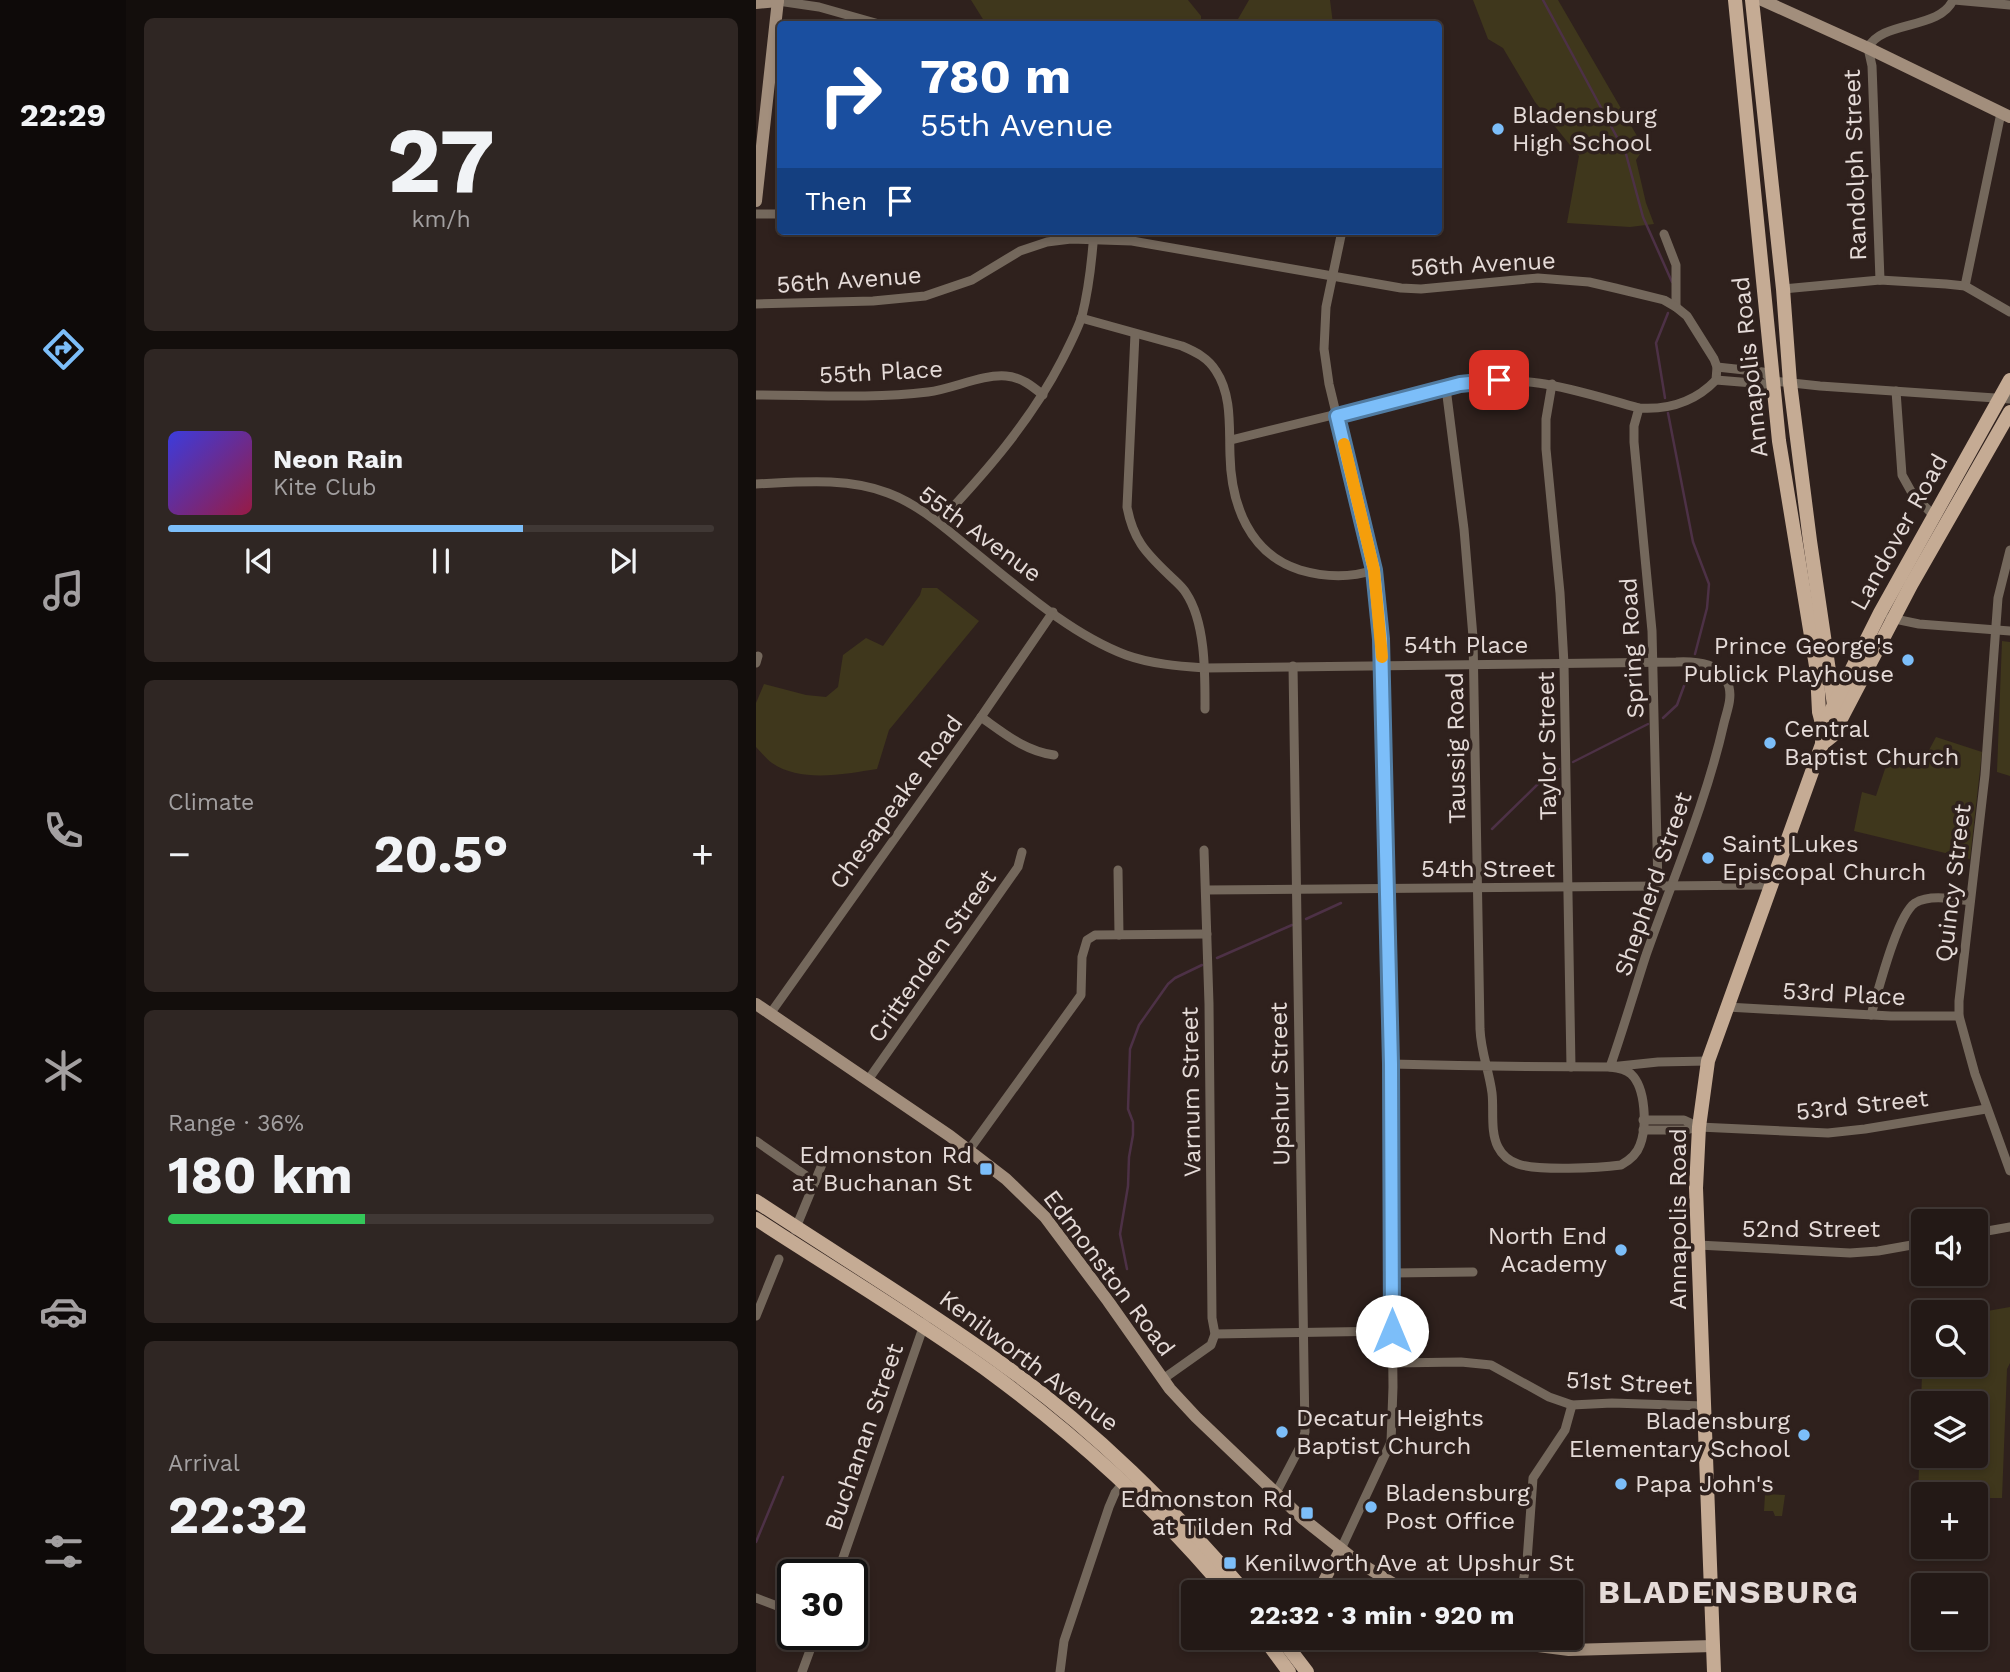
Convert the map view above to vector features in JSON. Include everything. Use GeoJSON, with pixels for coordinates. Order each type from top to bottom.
{"type":"FeatureCollection","features":[{"type":"Feature","properties":{"kind":"main road","name":"Annapolis Road"},"geometry":{"type":"LineString","coordinates":[[1735,0],[1785,483],[1817,672],[1822,727]]}},
{"type":"Feature","properties":{"kind":"main road","name":"Annapolis Road"},"geometry":{"type":"LineString","coordinates":[[1752,0],[1783,289],[1790,383],[1810,541],[1834,705],[1839,720]]}},
{"type":"Feature","properties":{"kind":"main road","name":"Landover Road"},"geometry":{"type":"LineString","coordinates":[[1822,744],[1832,736],[1934,516],[2005,399],[2010,380]]}},
{"type":"Feature","properties":{"kind":"main road","name":"Landover Road"},"geometry":{"type":"LineString","coordinates":[[1822,744],[1822,727],[1849,672],[2010,412]]}},
{"type":"Feature","properties":{"kind":"main road"},"geometry":{"type":"LineString","coordinates":[[1830,670],[1849,672]]}},
{"type":"Feature","properties":{"kind":"main road","name":"Annapolis Road"},"geometry":{"type":"LineString","coordinates":[[1714,1672],[1698,1245],[1696,1159],[1699,1127],[1708,1061],[1769,885],[1822,744]]}},
{"type":"Feature","properties":{"kind":"main road","name":"Kenilworth Avenue"},"geometry":{"type":"LineString","coordinates":[[756,1201],[794,1235],[1023,1398],[1123,1484],[1217,1580]]}},
{"type":"Feature","properties":{"kind":"main road","name":"Kenilworth Avenue"},"geometry":{"type":"LineString","coordinates":[[756,1219],[794,1235],[928,1312],[1037,1389],[1134,1472],[1234,1580]]}},
{"type":"Feature","properties":{"kind":"main road"},"geometry":{"type":"LineString","coordinates":[[1285,1655],[1307,1672]]}},
{"type":"Feature","properties":{"kind":"street"},"geometry":{"type":"LineString","coordinates":[[756,201],[778,0]]}},
{"type":"Feature","properties":{"kind":"street"},"geometry":{"type":"LineString","coordinates":[[756,3],[778,0],[819,7],[865,21]]}},
{"type":"Feature","properties":{"kind":"street"},"geometry":{"type":"LineString","coordinates":[[1762,0],[2005,115],[1965,286]]}},
{"type":"Feature","properties":{"kind":"street"},"geometry":{"type":"LineString","coordinates":[[1868,48],[1876,37],[1934,17],[1954,0],[2010,5]]}},
{"type":"Feature","properties":{"kind":"street","name":"Randolph Street"},"geometry":{"type":"LineString","coordinates":[[1868,48],[1872,66],[1880,280]]}},
{"type":"Feature","properties":{"kind":"street"},"geometry":{"type":"LineString","coordinates":[[756,214],[777,214]]}},
{"type":"Feature","properties":{"kind":"street"},"geometry":{"type":"LineString","coordinates":[[1664,234],[1676,265],[1676,307]]}},
{"type":"Feature","properties":{"kind":"street"},"geometry":{"type":"LineString","coordinates":[[939,522],[1001,454],[1043,395],[1081,317],[1092,265],[1094,235]]}},
{"type":"Feature","properties":{"kind":"street","name":"56th Avenue"},"geometry":{"type":"LineString","coordinates":[[756,304],[873,302],[925,296],[971,280],[1012,255],[1037,244],[1094,235],[1401,288],[1421,289],[1538,278],[1589,282],[1664,300],[1676,307],[1694,326],[1717,367]]}},
{"type":"Feature","properties":{"kind":"street"},"geometry":{"type":"LineString","coordinates":[[1324,1580],[1391,1441],[1393,1363],[1391,1064],[1383,665],[1374,570],[1337,416],[1324,349],[1326,307],[1341,235]]}},
{"type":"Feature","properties":{"kind":"street"},"geometry":{"type":"LineString","coordinates":[[1783,289],[1880,280],[1965,286],[2010,312]]}},
{"type":"Feature","properties":{"kind":"street"},"geometry":{"type":"LineString","coordinates":[[1081,317],[1182,346],[1197,352],[1211,364],[1223,383],[1227,398],[1231,469],[1237,506],[1250,532],[1269,555],[1295,569],[1328,576],[1356,575],[1374,570]]}},
{"type":"Feature","properties":{"kind":"street"},"geometry":{"type":"LineString","coordinates":[[1135,334],[1126,484],[1130,526],[1143,549],[1185,591],[1192,604],[1205,668],[1205,709]]}},
{"type":"Feature","properties":{"kind":"street"},"geometry":{"type":"LineString","coordinates":[[1716,380],[1717,367],[1763,372],[1773,381]]}},
{"type":"Feature","properties":{"kind":"street","name":"55th Place"},"geometry":{"type":"LineString","coordinates":[[756,395],[906,394],[958,387],[1003,375],[1021,379],[1043,395]]}},
{"type":"Feature","properties":{"kind":"street"},"geometry":{"type":"LineString","coordinates":[[1231,440],[1446,388],[1499,380],[1552,384],[1639,408],[1674,406],[1694,397],[1716,380],[1765,384],[1773,381],[2005,399]]}},
{"type":"Feature","properties":{"kind":"street","name":"Taylor Street"},"geometry":{"type":"LineString","coordinates":[[1552,384],[1546,419],[1546,449],[1564,664],[1571,1067]]}},
{"type":"Feature","properties":{"kind":"street","name":"Taussig Road"},"geometry":{"type":"LineString","coordinates":[[1446,388],[1464,529],[1474,664],[1480,1029],[1492,1093],[1497,1145],[1503,1155],[1512,1162],[1534,1167],[1621,1165],[1636,1153],[1640,1146],[1643,1125]]}},
{"type":"Feature","properties":{"kind":"street"},"geometry":{"type":"LineString","coordinates":[[1896,391],[1902,475],[1912,493],[1934,516]]}},
{"type":"Feature","properties":{"kind":"street","name":"Spring Road"},"geometry":{"type":"LineString","coordinates":[[1639,408],[1634,426],[1634,442],[1650,591],[1654,662],[1658,887]]}},
{"type":"Feature","properties":{"kind":"street","name":"55th Avenue"},"geometry":{"type":"LineString","coordinates":[[756,484],[841,483],[875,488],[891,494],[939,522],[1053,612]]}},
{"type":"Feature","properties":{"kind":"street","name":"Quincy Street"},"geometry":{"type":"LineString","coordinates":[[2010,550],[1998,598],[1985,775],[1961,975],[1959,1016],[1986,1108],[2010,1171]]}},
{"type":"Feature","properties":{"kind":"street","name":"54th Place"},"geometry":{"type":"LineString","coordinates":[[1053,612],[1085,635],[1127,655],[1149,662],[1205,668],[1694,661],[1709,664],[1729,686],[1731,698],[1727,712]]}},
{"type":"Feature","properties":{"kind":"street","name":"Chesapeake Road"},"geometry":{"type":"LineString","coordinates":[[769,1014],[1053,612]]}},
{"type":"Feature","properties":{"kind":"street"},"geometry":{"type":"LineString","coordinates":[[1886,616],[1919,624],[2010,631]]}},
{"type":"Feature","properties":{"kind":"street","name":"Upshur Street"},"geometry":{"type":"LineString","coordinates":[[1276,1493],[1304,1438],[1293,666]]}},
{"type":"Feature","properties":{"kind":"street","name":"Shepherd Street"},"geometry":{"type":"LineString","coordinates":[[1610,1067],[1709,779],[1727,712]]}},
{"type":"Feature","properties":{"kind":"street"},"geometry":{"type":"LineString","coordinates":[[981,717],[1017,743],[1039,753],[1054,755]]}},
{"type":"Feature","properties":{"kind":"street","name":"Varnum Street"},"geometry":{"type":"LineString","coordinates":[[1204,850],[1212,1318],[1215,1334]]}},
{"type":"Feature","properties":{"kind":"street","name":"Crittenden Street"},"geometry":{"type":"LineString","coordinates":[[867,1080],[1018,867],[1022,852]]}},
{"type":"Feature","properties":{"kind":"street"},"geometry":{"type":"LineString","coordinates":[[1115,935],[1118,870]]}},
{"type":"Feature","properties":{"kind":"street","name":"54th Street"},"geometry":{"type":"LineString","coordinates":[[1206,891],[1769,885]]}},
{"type":"Feature","properties":{"kind":"street"},"geometry":{"type":"LineString","coordinates":[[1871,1015],[1896,937],[1910,908],[1929,899],[1970,901]]}},
{"type":"Feature","properties":{"kind":"street"},"geometry":{"type":"LineString","coordinates":[[969,1150],[1081,995],[1082,957],[1087,940],[1095,936],[1115,935],[1207,934]]}},
{"type":"Feature","properties":{"kind":"street","name":"Edmonston Road"},"geometry":{"type":"LineString","coordinates":[[756,1004],[969,1150],[1006,1179],[1045,1217],[1163,1379],[1196,1417],[1276,1493],[1341,1549],[1384,1580]]}},
{"type":"Feature","properties":{"kind":"street","name":"53rd Place"},"geometry":{"type":"LineString","coordinates":[[1727,1007],[1871,1015],[1959,1016]]}},
{"type":"Feature","properties":{"kind":"street"},"geometry":{"type":"LineString","coordinates":[[1391,1064],[1610,1067],[1708,1061]]}},
{"type":"Feature","properties":{"kind":"street"},"geometry":{"type":"LineString","coordinates":[[1610,1067],[1628,1072],[1636,1080],[1641,1094],[1643,1125]]}},
{"type":"Feature","properties":{"kind":"street","name":"53rd Street"},"geometry":{"type":"LineString","coordinates":[[1643,1125],[1684,1130],[1699,1127],[1828,1133],[1986,1108]]}},
{"type":"Feature","properties":{"kind":"street"},"geometry":{"type":"LineString","coordinates":[[756,1141],[815,1182]]}},
{"type":"Feature","properties":{"kind":"street"},"geometry":{"type":"LineString","coordinates":[[794,1235],[825,1157]]}},
{"type":"Feature","properties":{"kind":"street"},"geometry":{"type":"LineString","coordinates":[[1988,1231],[2010,1227]]}},
{"type":"Feature","properties":{"kind":"street","name":"52nd Street"},"geometry":{"type":"LineString","coordinates":[[1698,1245],[1850,1253],[1911,1245]]}},
{"type":"Feature","properties":{"kind":"street"},"geometry":{"type":"LineString","coordinates":[[756,1316],[779,1259]]}},
{"type":"Feature","properties":{"kind":"street"},"geometry":{"type":"LineString","coordinates":[[1392,1273],[1473,1272]]}},
{"type":"Feature","properties":{"kind":"street","name":"Buchanan Street"},"geometry":{"type":"LineString","coordinates":[[843,1559],[928,1312]]}},
{"type":"Feature","properties":{"kind":"street"},"geometry":{"type":"LineString","coordinates":[[1163,1379],[1211,1345],[1215,1334],[1392,1331]]}},
{"type":"Feature","properties":{"kind":"street","name":"51st Street"},"geometry":{"type":"LineString","coordinates":[[1393,1363],[1461,1362],[1491,1365],[1557,1401],[1572,1405],[1704,1406]]}},
{"type":"Feature","properties":{"kind":"street"},"geometry":{"type":"LineString","coordinates":[[1523,1580],[1533,1478],[1565,1430],[1572,1405]]}},
{"type":"Feature","properties":{"kind":"street"},"geometry":{"type":"LineString","coordinates":[[1060,1672],[1068,1628],[1109,1507],[1134,1472]]}},
{"type":"Feature","properties":{"kind":"street"},"geometry":{"type":"LineString","coordinates":[[756,1598],[777,1606]]}},
{"type":"Feature","properties":{"kind":"street"},"geometry":{"type":"LineString","coordinates":[[1583,1650],[1713,1646]]}},
{"type":"Feature","properties":{"kind":"street"},"geometry":{"type":"LineString","coordinates":[[802,1672],[810,1650]]}},
{"type":"Feature","properties":{"kind":"shaded area"},"geometry":{"type":"Polygon","coordinates":[[[971,0],[1188,0],[1201,16],[1201,21],[984,21],[971,0]]]}},
{"type":"Feature","properties":{"kind":"shaded area"},"geometry":{"type":"Polygon","coordinates":[[[1249,0],[1330,0],[1333,21],[1238,21],[1249,0]]]}},
{"type":"Feature","properties":{"kind":"shaded area"},"geometry":{"type":"Polygon","coordinates":[[[1473,0],[1558,0],[1644,148],[1636,160],[1654,224],[1630,227],[1567,223],[1579,156],[1535,102],[1503,48],[1488,39],[1473,0]]]}},
{"type":"Feature","properties":{"kind":"shaded area"},"geometry":{"type":"Polygon","coordinates":[[[922,588],[937,588],[979,621],[889,730],[877,769],[837,775],[810,775],[784,769],[768,760],[756,747],[756,703],[764,684],[806,695],[826,697],[838,687],[843,655],[866,638],[883,646],[920,595],[922,588]]]}},
{"type":"Feature","properties":{"kind":"shaded area"},"geometry":{"type":"Polygon","coordinates":[[[2002,641],[2010,642],[2010,776],[1997,772],[2002,641]]]}},
{"type":"Feature","properties":{"kind":"shaded area"},"geometry":{"type":"Polygon","coordinates":[[[1936,737],[1982,752],[1970,859],[1854,831],[1862,792],[1876,796],[1889,757],[1919,769],[1936,737]]]}},
{"type":"Feature","properties":{"kind":"shaded area"},"geometry":{"type":"Polygon","coordinates":[[[2010,1307],[2010,1363],[2007,1369],[2002,1498],[1988,1498],[1988,1482],[1919,1482],[1919,1468],[1988,1468],[1988,1391],[1921,1391],[1922,1377],[1988,1377],[1988,1311],[2010,1307]]]}},
{"type":"Feature","properties":{"kind":"shaded area"},"geometry":{"type":"Polygon","coordinates":[[[1765,1494],[1785,1495],[1782,1516],[1775,1516],[1773,1511],[1764,1511],[1765,1494]]]}},
{"type":"Feature","properties":{"kind":"waterway"},"geometry":{"type":"LineString","coordinates":[[1543,0],[1626,154],[1643,217],[1672,282]]}},
{"type":"Feature","properties":{"kind":"waterway"},"geometry":{"type":"LineString","coordinates":[[1665,398],[1656,343],[1668,313]]}},
{"type":"Feature","properties":{"kind":"waterway"},"geometry":{"type":"LineString","coordinates":[[1668,413],[1693,542],[1709,584],[1707,608],[1695,654]]}},
{"type":"Feature","properties":{"kind":"waterway"},"geometry":{"type":"LineString","coordinates":[[1663,718],[1677,705],[1691,667]]}},
{"type":"Feature","properties":{"kind":"waterway"},"geometry":{"type":"LineString","coordinates":[[1573,762],[1648,724]]}},
{"type":"Feature","properties":{"kind":"waterway"},"geometry":{"type":"LineString","coordinates":[[1492,829],[1540,782],[1559,769]]}},
{"type":"Feature","properties":{"kind":"waterway"},"geometry":{"type":"LineString","coordinates":[[1306,919],[1341,903]]}},
{"type":"Feature","properties":{"kind":"waterway"},"geometry":{"type":"LineString","coordinates":[[1217,958],[1292,925]]}},
{"type":"Feature","properties":{"kind":"waterway"},"geometry":{"type":"LineString","coordinates":[[1127,1269],[1120,1234],[1133,1135],[1133,1122],[1128,1109],[1130,1049],[1139,1025],[1168,984],[1202,965]]}},
{"type":"Feature","properties":{"kind":"waterway"},"geometry":{"type":"LineString","coordinates":[[756,1542],[783,1477]]}},
{"type":"Feature","properties":{"kind":"slow traffic"},"geometry":{"type":"LineString","coordinates":[[1344,444],[1374,570],[1382,657]]}},
{"type":"Feature","properties":{"kind":"place","name":"Bladensburg High School"},"geometry":{"type":"Point","coordinates":[1498,129]}},
{"type":"Feature","properties":{"kind":"place","name":"Prince George's Publick Playhouse"},"geometry":{"type":"Point","coordinates":[1908,660]}},
{"type":"Feature","properties":{"kind":"place","name":"Central Baptist Church"},"geometry":{"type":"Point","coordinates":[1770,743]}},
{"type":"Feature","properties":{"kind":"place","name":"Saint Lukes Episcopal Church"},"geometry":{"type":"Point","coordinates":[1708,858]}},
{"type":"Feature","properties":{"kind":"place","name":"Edmonston Rd at Buchanan St"},"geometry":{"type":"Point","coordinates":[986,1169]}},
{"type":"Feature","properties":{"kind":"place","name":"North End Academy"},"geometry":{"type":"Point","coordinates":[1621,1250]}},
{"type":"Feature","properties":{"kind":"place","name":"Decatur Heights Baptist Church"},"geometry":{"type":"Point","coordinates":[1282,1432]}},
{"type":"Feature","properties":{"kind":"place","name":"Bladensburg Elementary School"},"geometry":{"type":"Point","coordinates":[1804,1435]}},
{"type":"Feature","properties":{"kind":"place","name":"Papa John's"},"geometry":{"type":"Point","coordinates":[1621,1484]}},
{"type":"Feature","properties":{"kind":"place","name":"Bladensburg Post Office"},"geometry":{"type":"Point","coordinates":[1371,1507]}},
{"type":"Feature","properties":{"kind":"place","name":"Edmonston Rd at Tilden Rd"},"geometry":{"type":"Point","coordinates":[1307,1513]}},
{"type":"Feature","properties":{"kind":"place","name":"Kenilworth Ave at Upshur St"},"geometry":{"type":"Point","coordinates":[1230,1563]}},
{"type":"Feature","properties":{"kind":"district","name":"BLADENSBURG"},"geometry":{"type":"Point","coordinates":[1729,1592]}},
{"type":"Feature","properties":{"kind":"route"},"geometry":{"type":"LineString","coordinates":[[1392,1331],[1391,1064],[1383,665],[1374,570],[1337,416],[1460,384],[1499,380]]}}]}
